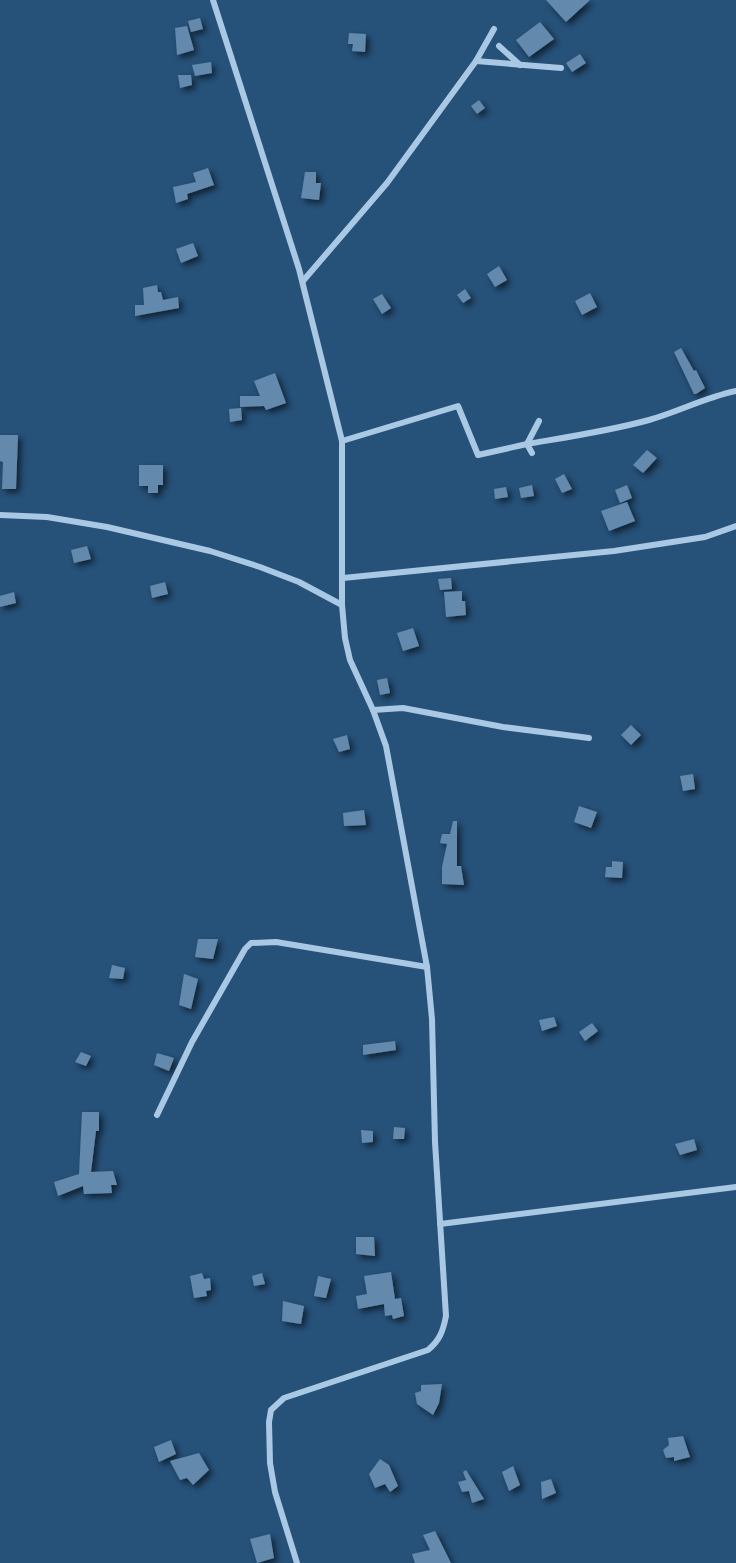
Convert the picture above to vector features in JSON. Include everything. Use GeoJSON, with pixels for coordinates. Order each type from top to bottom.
{"type":"FeatureCollection","features":[{"type":"Feature","properties":{"kind":"street"},"geometry":{"type":"LineString","coordinates":[[213,0],[303,281],[342,441],[342,605],[345,638],[350,660],[373,710],[386,746],[427,967],[432,1019],[435,1142],[446,1316],[443,1331],[438,1342],[428,1350],[284,1398],[271,1410],[270,1463],[275,1492],[297,1563]]}},
{"type":"Feature","properties":{"kind":"street"},"geometry":{"type":"LineString","coordinates":[[303,281],[387,183],[476,61],[494,29]]}},
{"type":"Feature","properties":{"kind":"street"},"geometry":{"type":"LineString","coordinates":[[499,46],[520,66]]}},
{"type":"Feature","properties":{"kind":"street"},"geometry":{"type":"LineString","coordinates":[[476,61],[561,68]]}},
{"type":"Feature","properties":{"kind":"street"},"geometry":{"type":"LineString","coordinates":[[342,441],[458,406],[478,455],[527,444],[591,434],[651,419],[722,393],[736,391]]}},
{"type":"Feature","properties":{"kind":"street"},"geometry":{"type":"LineString","coordinates":[[527,444],[539,421]]}},
{"type":"Feature","properties":{"kind":"street"},"geometry":{"type":"LineString","coordinates":[[527,444],[532,453]]}},
{"type":"Feature","properties":{"kind":"street"},"geometry":{"type":"LineString","coordinates":[[0,515],[47,517],[210,551],[298,582],[342,605]]}},
{"type":"Feature","properties":{"kind":"street"},"geometry":{"type":"LineString","coordinates":[[343,578],[614,551],[705,537],[736,526]]}},
{"type":"Feature","properties":{"kind":"street"},"geometry":{"type":"LineString","coordinates":[[373,710],[403,708],[503,727],[589,738]]}},
{"type":"Feature","properties":{"kind":"street"},"geometry":{"type":"LineString","coordinates":[[157,1116],[192,1042],[245,949],[251,943],[276,942],[427,967]]}},
{"type":"Feature","properties":{"kind":"street"},"geometry":{"type":"LineString","coordinates":[[440,1224],[736,1187]]}},
{"type":"Feature","properties":{"kind":"building"},"geometry":{"type":"Polygon","coordinates":[[[546,0],[590,0],[566,22],[546,0]]]}},
{"type":"Feature","properties":{"kind":"building"},"geometry":{"type":"Polygon","coordinates":[[[200,18],[203,29],[191,32],[188,21],[200,18]]]}},
{"type":"Feature","properties":{"kind":"building"},"geometry":{"type":"Polygon","coordinates":[[[540,22],[554,39],[529,57],[516,40],[540,22]]]}},
{"type":"Feature","properties":{"kind":"building"},"geometry":{"type":"Polygon","coordinates":[[[187,26],[194,50],[177,55],[175,28],[187,26]]]}},
{"type":"Feature","properties":{"kind":"building"},"geometry":{"type":"Polygon","coordinates":[[[349,33],[366,34],[365,52],[352,51],[353,44],[348,44],[349,33]]]}},
{"type":"Feature","properties":{"kind":"building"},"geometry":{"type":"Polygon","coordinates":[[[580,54],[586,63],[572,72],[566,63],[580,54]]]}},
{"type":"Feature","properties":{"kind":"building"},"geometry":{"type":"Polygon","coordinates":[[[211,62],[212,73],[195,76],[192,65],[211,62]]]}},
{"type":"Feature","properties":{"kind":"building"},"geometry":{"type":"Polygon","coordinates":[[[178,75],[191,75],[192,85],[180,88],[178,75]]]}},
{"type":"Feature","properties":{"kind":"building"},"geometry":{"type":"Polygon","coordinates":[[[479,100],[485,108],[477,114],[471,106],[479,100]]]}},
{"type":"Feature","properties":{"kind":"building"},"geometry":{"type":"Polygon","coordinates":[[[208,168],[214,185],[187,194],[188,199],[176,203],[173,187],[196,182],[193,173],[208,168]]]}},
{"type":"Feature","properties":{"kind":"building"},"geometry":{"type":"Polygon","coordinates":[[[305,172],[316,172],[316,183],[321,183],[319,200],[301,198],[305,172]]]}},
{"type":"Feature","properties":{"kind":"building"},"geometry":{"type":"Polygon","coordinates":[[[193,243],[198,256],[181,263],[176,249],[193,243]]]}},
{"type":"Feature","properties":{"kind":"building"},"geometry":{"type":"Polygon","coordinates":[[[499,266],[507,280],[495,287],[487,274],[499,266]]]}},
{"type":"Feature","properties":{"kind":"building"},"geometry":{"type":"Polygon","coordinates":[[[157,285],[163,300],[178,297],[179,308],[135,316],[135,305],[144,305],[143,288],[157,285]]]}},
{"type":"Feature","properties":{"kind":"building"},"geometry":{"type":"Polygon","coordinates":[[[465,289],[471,298],[463,303],[457,295],[465,289]]]}},
{"type":"Feature","properties":{"kind":"building"},"geometry":{"type":"Polygon","coordinates":[[[590,293],[597,307],[582,315],[575,301],[590,293]]]}},
{"type":"Feature","properties":{"kind":"building"},"geometry":{"type":"Polygon","coordinates":[[[382,294],[391,308],[382,314],[373,299],[382,294]]]}},
{"type":"Feature","properties":{"kind":"building"},"geometry":{"type":"Polygon","coordinates":[[[681,348],[705,388],[696,394],[674,352],[681,348]]]}},
{"type":"Feature","properties":{"kind":"building"},"geometry":{"type":"Polygon","coordinates":[[[275,373],[286,403],[266,410],[264,406],[240,407],[240,396],[260,396],[254,381],[275,373]]]}},
{"type":"Feature","properties":{"kind":"building"},"geometry":{"type":"Polygon","coordinates":[[[241,408],[242,420],[230,422],[229,409],[241,408]]]}},
{"type":"Feature","properties":{"kind":"building"},"geometry":{"type":"Polygon","coordinates":[[[0,435],[18,435],[16,489],[2,489],[3,462],[0,461],[0,435]]]}},
{"type":"Feature","properties":{"kind":"building"},"geometry":{"type":"Polygon","coordinates":[[[647,450],[657,458],[643,473],[633,465],[647,450]]]}},
{"type":"Feature","properties":{"kind":"building"},"geometry":{"type":"Polygon","coordinates":[[[139,465],[163,465],[163,485],[158,485],[158,493],[148,493],[148,486],[139,486],[139,465]]]}},
{"type":"Feature","properties":{"kind":"building"},"geometry":{"type":"Polygon","coordinates":[[[564,474],[572,489],[562,493],[555,479],[564,474]]]}},
{"type":"Feature","properties":{"kind":"building"},"geometry":{"type":"Polygon","coordinates":[[[532,485],[534,496],[521,498],[519,488],[532,485]]]}},
{"type":"Feature","properties":{"kind":"building"},"geometry":{"type":"Polygon","coordinates":[[[627,485],[632,498],[620,503],[615,490],[627,485]]]}},
{"type":"Feature","properties":{"kind":"building"},"geometry":{"type":"Polygon","coordinates":[[[506,487],[508,497],[495,499],[494,489],[506,487]]]}},
{"type":"Feature","properties":{"kind":"building"},"geometry":{"type":"Polygon","coordinates":[[[627,502],[635,521],[609,531],[601,511],[627,502]]]}},
{"type":"Feature","properties":{"kind":"building"},"geometry":{"type":"Polygon","coordinates":[[[87,546],[91,559],[74,563],[71,550],[87,546]]]}},
{"type":"Feature","properties":{"kind":"building"},"geometry":{"type":"Polygon","coordinates":[[[451,578],[452,589],[440,590],[438,579],[451,578]]]}},
{"type":"Feature","properties":{"kind":"building"},"geometry":{"type":"Polygon","coordinates":[[[165,582],[168,594],[152,598],[150,586],[165,582]]]}},
{"type":"Feature","properties":{"kind":"building"},"geometry":{"type":"Polygon","coordinates":[[[462,591],[466,615],[446,617],[444,592],[462,591]]]}},
{"type":"Feature","properties":{"kind":"building"},"geometry":{"type":"Polygon","coordinates":[[[14,592],[16,603],[0,607],[0,596],[14,592]]]}},
{"type":"Feature","properties":{"kind":"building"},"geometry":{"type":"Polygon","coordinates":[[[413,628],[419,646],[403,651],[397,633],[413,628]]]}},
{"type":"Feature","properties":{"kind":"building"},"geometry":{"type":"Polygon","coordinates":[[[387,678],[390,693],[380,695],[377,680],[387,678]]]}},
{"type":"Feature","properties":{"kind":"building"},"geometry":{"type":"Polygon","coordinates":[[[631,725],[641,735],[631,745],[621,735],[631,725]]]}},
{"type":"Feature","properties":{"kind":"building"},"geometry":{"type":"Polygon","coordinates":[[[347,735],[350,749],[339,752],[333,739],[347,735]]]}},
{"type":"Feature","properties":{"kind":"building"},"geometry":{"type":"Polygon","coordinates":[[[693,774],[695,789],[683,791],[680,776],[693,774]]]}},
{"type":"Feature","properties":{"kind":"building"},"geometry":{"type":"Polygon","coordinates":[[[579,806],[597,812],[591,828],[574,822],[579,806]]]}},
{"type":"Feature","properties":{"kind":"building"},"geometry":{"type":"Polygon","coordinates":[[[364,810],[366,825],[344,826],[343,813],[364,810]]]}},
{"type":"Feature","properties":{"kind":"building"},"geometry":{"type":"Polygon","coordinates":[[[453,821],[457,821],[457,866],[461,866],[464,885],[442,884],[442,867],[447,844],[440,843],[442,834],[450,834],[453,821]]]}},
{"type":"Feature","properties":{"kind":"building"},"geometry":{"type":"Polygon","coordinates":[[[612,861],[623,862],[622,878],[605,877],[606,867],[612,867],[612,861]]]}},
{"type":"Feature","properties":{"kind":"building"},"geometry":{"type":"Polygon","coordinates":[[[198,939],[218,939],[213,959],[195,957],[198,939]]]}},
{"type":"Feature","properties":{"kind":"building"},"geometry":{"type":"Polygon","coordinates":[[[112,965],[125,968],[123,979],[109,978],[112,965]]]}},
{"type":"Feature","properties":{"kind":"building"},"geometry":{"type":"Polygon","coordinates":[[[184,974],[198,979],[191,1009],[179,1005],[184,974]]]}},
{"type":"Feature","properties":{"kind":"building"},"geometry":{"type":"Polygon","coordinates":[[[554,1017],[557,1026],[542,1031],[539,1020],[554,1017]]]}},
{"type":"Feature","properties":{"kind":"building"},"geometry":{"type":"Polygon","coordinates":[[[592,1023],[598,1031],[585,1041],[579,1032],[592,1023]]]}},
{"type":"Feature","properties":{"kind":"building"},"geometry":{"type":"Polygon","coordinates":[[[395,1041],[396,1050],[363,1055],[363,1045],[395,1041]]]}},
{"type":"Feature","properties":{"kind":"building"},"geometry":{"type":"Polygon","coordinates":[[[81,1052],[91,1056],[86,1066],[75,1062],[81,1052]]]}},
{"type":"Feature","properties":{"kind":"building"},"geometry":{"type":"Polygon","coordinates":[[[157,1053],[174,1058],[169,1071],[154,1065],[157,1053]]]}},
{"type":"Feature","properties":{"kind":"building"},"geometry":{"type":"Polygon","coordinates":[[[82,1112],[99,1112],[99,1131],[96,1131],[91,1172],[113,1171],[117,1185],[111,1185],[112,1193],[84,1194],[83,1186],[58,1196],[54,1182],[79,1174],[82,1112]]]}},
{"type":"Feature","properties":{"kind":"building"},"geometry":{"type":"Polygon","coordinates":[[[394,1127],[405,1128],[404,1139],[393,1139],[394,1127]]]}},
{"type":"Feature","properties":{"kind":"building"},"geometry":{"type":"Polygon","coordinates":[[[361,1130],[373,1131],[373,1142],[362,1143],[361,1130]]]}},
{"type":"Feature","properties":{"kind":"building"},"geometry":{"type":"Polygon","coordinates":[[[694,1139],[697,1150],[680,1155],[675,1144],[694,1139]]]}},
{"type":"Feature","properties":{"kind":"building"},"geometry":{"type":"Polygon","coordinates":[[[356,1237],[374,1237],[375,1256],[356,1254],[356,1237]]]}},
{"type":"Feature","properties":{"kind":"building"},"geometry":{"type":"Polygon","coordinates":[[[391,1272],[395,1299],[401,1298],[404,1316],[393,1319],[392,1315],[385,1316],[384,1304],[358,1309],[356,1296],[367,1294],[364,1276],[391,1272]]]}},
{"type":"Feature","properties":{"kind":"building"},"geometry":{"type":"Polygon","coordinates":[[[202,1273],[204,1279],[210,1278],[211,1290],[206,1291],[207,1296],[194,1298],[190,1276],[202,1273]]]}},
{"type":"Feature","properties":{"kind":"building"},"geometry":{"type":"Polygon","coordinates":[[[262,1273],[265,1284],[254,1286],[252,1276],[262,1273]]]}},
{"type":"Feature","properties":{"kind":"building"},"geometry":{"type":"Polygon","coordinates":[[[318,1276],[331,1279],[326,1298],[314,1296],[318,1276]]]}},
{"type":"Feature","properties":{"kind":"building"},"geometry":{"type":"Polygon","coordinates":[[[283,1301],[304,1306],[301,1324],[282,1321],[283,1301]]]}},
{"type":"Feature","properties":{"kind":"building"},"geometry":{"type":"Polygon","coordinates":[[[442,1384],[439,1403],[433,1415],[417,1404],[415,1393],[421,1391],[421,1385],[442,1384]]]}},
{"type":"Feature","properties":{"kind":"building"},"geometry":{"type":"Polygon","coordinates":[[[683,1436],[690,1457],[674,1461],[674,1457],[666,1458],[663,1450],[669,1445],[668,1438],[683,1436]]]}},
{"type":"Feature","properties":{"kind":"building"},"geometry":{"type":"Polygon","coordinates":[[[171,1440],[176,1454],[159,1462],[154,1447],[171,1440]]]}},
{"type":"Feature","properties":{"kind":"building"},"geometry":{"type":"Polygon","coordinates":[[[199,1453],[209,1470],[193,1485],[187,1478],[180,1480],[170,1461],[199,1453]]]}},
{"type":"Feature","properties":{"kind":"building"},"geometry":{"type":"Polygon","coordinates":[[[380,1459],[389,1465],[398,1486],[390,1492],[385,1484],[375,1488],[369,1474],[380,1459]]]}},
{"type":"Feature","properties":{"kind":"building"},"geometry":{"type":"Polygon","coordinates":[[[513,1466],[520,1485],[509,1491],[502,1472],[513,1466]]]}},
{"type":"Feature","properties":{"kind":"building"},"geometry":{"type":"Polygon","coordinates":[[[466,1470],[484,1499],[472,1503],[469,1491],[462,1492],[458,1482],[466,1480],[463,1472],[466,1470]]]}},
{"type":"Feature","properties":{"kind":"building"},"geometry":{"type":"Polygon","coordinates":[[[551,1479],[556,1493],[542,1499],[541,1482],[551,1479]]]}},
{"type":"Feature","properties":{"kind":"building"},"geometry":{"type":"Polygon","coordinates":[[[435,1531],[451,1563],[415,1563],[412,1554],[430,1550],[423,1535],[435,1531]]]}},
{"type":"Feature","properties":{"kind":"building"},"geometry":{"type":"Polygon","coordinates":[[[270,1534],[274,1558],[257,1563],[250,1539],[270,1534]]]}}]}
